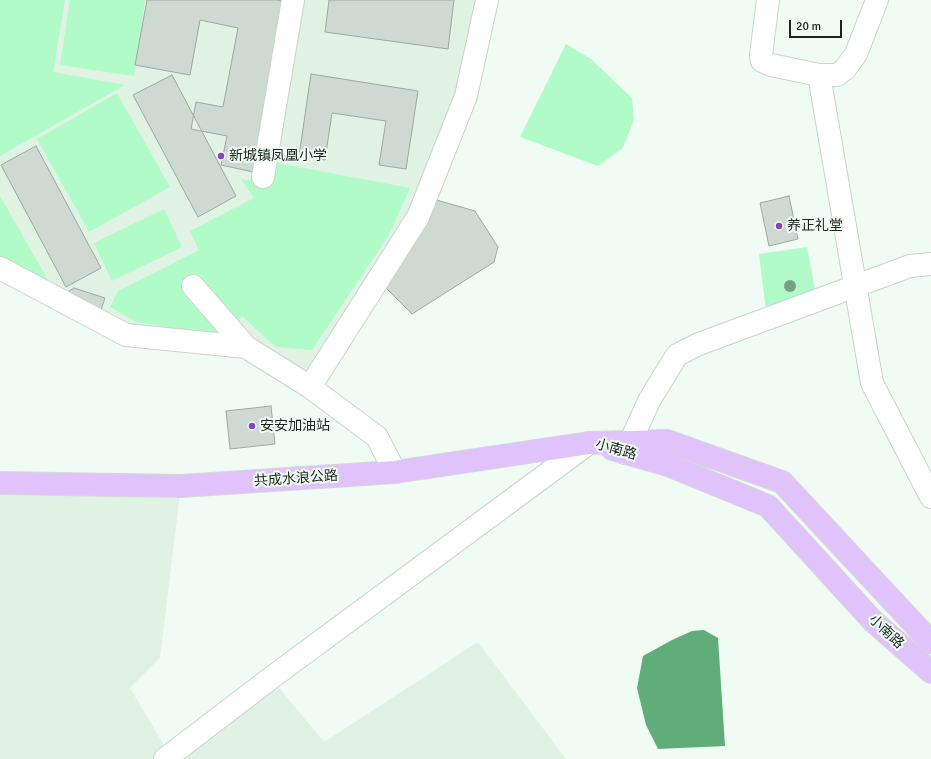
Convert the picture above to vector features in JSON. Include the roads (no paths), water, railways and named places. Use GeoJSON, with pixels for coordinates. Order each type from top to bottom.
{"type":"FeatureCollection","features":[{"type":"Feature","properties":{"kind":"main road","name":"小南路"},"geometry":{"type":"LineString","coordinates":[[628,448],[667,442],[782,482],[931,642]]}},
{"type":"Feature","properties":{"kind":"main road","name":"小南路"},"geometry":{"type":"LineString","coordinates":[[589,443],[628,448],[768,506],[873,621],[931,672]]}},
{"type":"Feature","properties":{"kind":"main road","name":"共成水浪公路"},"geometry":{"type":"LineString","coordinates":[[0,483],[181,486],[394,472],[589,443]]}},
{"type":"Feature","properties":{"kind":"street"},"geometry":{"type":"LineString","coordinates":[[263,177],[293,0]]}},
{"type":"Feature","properties":{"kind":"street"},"geometry":{"type":"LineString","coordinates":[[310,388],[418,216],[466,96],[488,0]]}},
{"type":"Feature","properties":{"kind":"street"},"geometry":{"type":"LineString","coordinates":[[768,0],[761,55],[762,61],[771,65],[819,75],[837,75],[845,69],[856,54],[877,0]]}},
{"type":"Feature","properties":{"kind":"street"},"geometry":{"type":"LineString","coordinates":[[819,75],[872,383],[931,497]]}},
{"type":"Feature","properties":{"kind":"street"},"geometry":{"type":"LineString","coordinates":[[628,448],[650,399],[677,355],[699,344],[910,266],[931,264]]}},
{"type":"Feature","properties":{"kind":"street"},"geometry":{"type":"LineString","coordinates":[[0,268],[126,335],[246,347]]}},
{"type":"Feature","properties":{"kind":"street"},"geometry":{"type":"LineString","coordinates":[[193,286],[246,347],[310,388],[377,437],[394,472]]}},
{"type":"Feature","properties":{"kind":"street"},"geometry":{"type":"LineString","coordinates":[[164,759],[589,443]]}},
{"type":"Feature","properties":{"kind":"place","name":"新城镇凤凰小学"},"geometry":{"type":"Point","coordinates":[221,156]}},
{"type":"Feature","properties":{"kind":"place","name":"养正礼堂"},"geometry":{"type":"Point","coordinates":[779,226]}},
{"type":"Feature","properties":{"kind":"place","name":"安安加油站"},"geometry":{"type":"Point","coordinates":[252,426]}}]}
